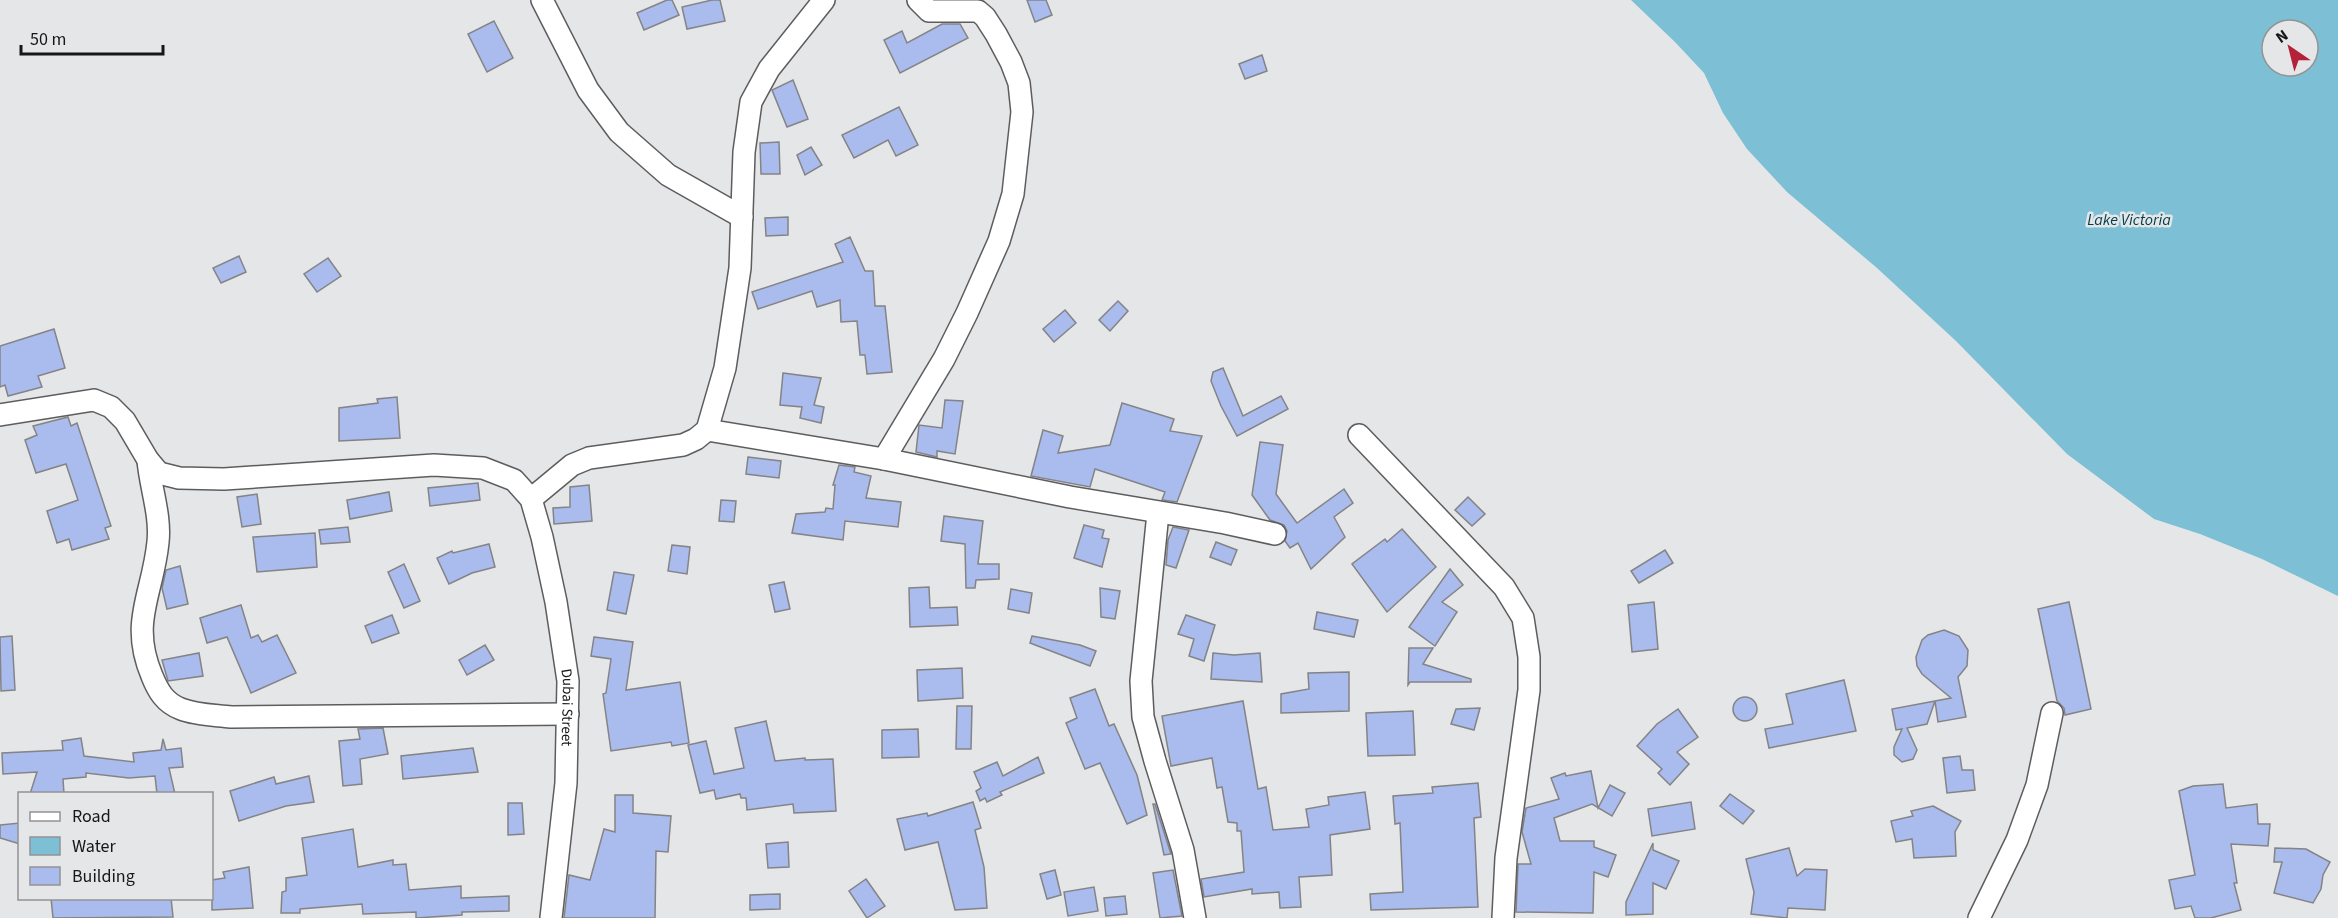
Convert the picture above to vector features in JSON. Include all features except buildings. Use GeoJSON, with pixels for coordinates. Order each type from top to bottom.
{"type":"FeatureCollection","features":[{"type":"Feature","properties":{"kind":"street"},"geometry":{"type":"LineString","coordinates":[[542,0],[588,90],[619,132],[668,176],[742,217]]}},
{"type":"Feature","properties":{"kind":"street"},"geometry":{"type":"LineString","coordinates":[[0,416],[94,400],[111,407],[125,421],[148,460],[159,473],[179,478],[224,478],[434,465],[483,468],[514,480],[531,499],[572,465],[589,458],[683,445],[696,439],[707,430],[725,368],[734,319],[742,217],[744,152],[751,102],[769,69],[824,0]]}},
{"type":"Feature","properties":{"kind":"street"},"geometry":{"type":"LineString","coordinates":[[884,459],[944,359],[999,241],[1013,194],[1022,112],[1019,83],[1011,62],[985,17],[978,11],[929,11],[918,0]]}},
{"type":"Feature","properties":{"kind":"street"},"geometry":{"type":"LineString","coordinates":[[707,430],[884,459],[1275,534]]}},
{"type":"Feature","properties":{"kind":"street"},"geometry":{"type":"LineString","coordinates":[[1359,435],[1504,587],[1523,618],[1529,657],[1529,690],[1506,858],[1503,918]]}},
{"type":"Feature","properties":{"kind":"street"},"geometry":{"type":"LineString","coordinates":[[148,460],[158,540],[145,599],[141,638],[144,655],[156,688],[165,699],[181,710],[231,717],[568,714]]}},
{"type":"Feature","properties":{"kind":"street","name":"Dubai Street"},"geometry":{"type":"LineString","coordinates":[[531,499],[556,602],[568,681],[566,783],[550,918]]}},
{"type":"Feature","properties":{"kind":"street"},"geometry":{"type":"LineString","coordinates":[[1158,513],[1141,681],[1143,717],[1183,850],[1195,918]]}},
{"type":"Feature","properties":{"kind":"street"},"geometry":{"type":"LineString","coordinates":[[1979,918],[2017,840],[2037,785],[2052,713]]}},
{"type":"Feature","properties":{"kind":"water","name":"Lake Victoria"},"geometry":{"type":"Polygon","coordinates":[[[1631,0],[2338,0],[2338,596],[2262,559],[2200,534],[2154,519],[2067,454],[1956,341],[1877,268],[1787,192],[1747,149],[1723,113],[1704,73],[1631,0]]]}}]}
